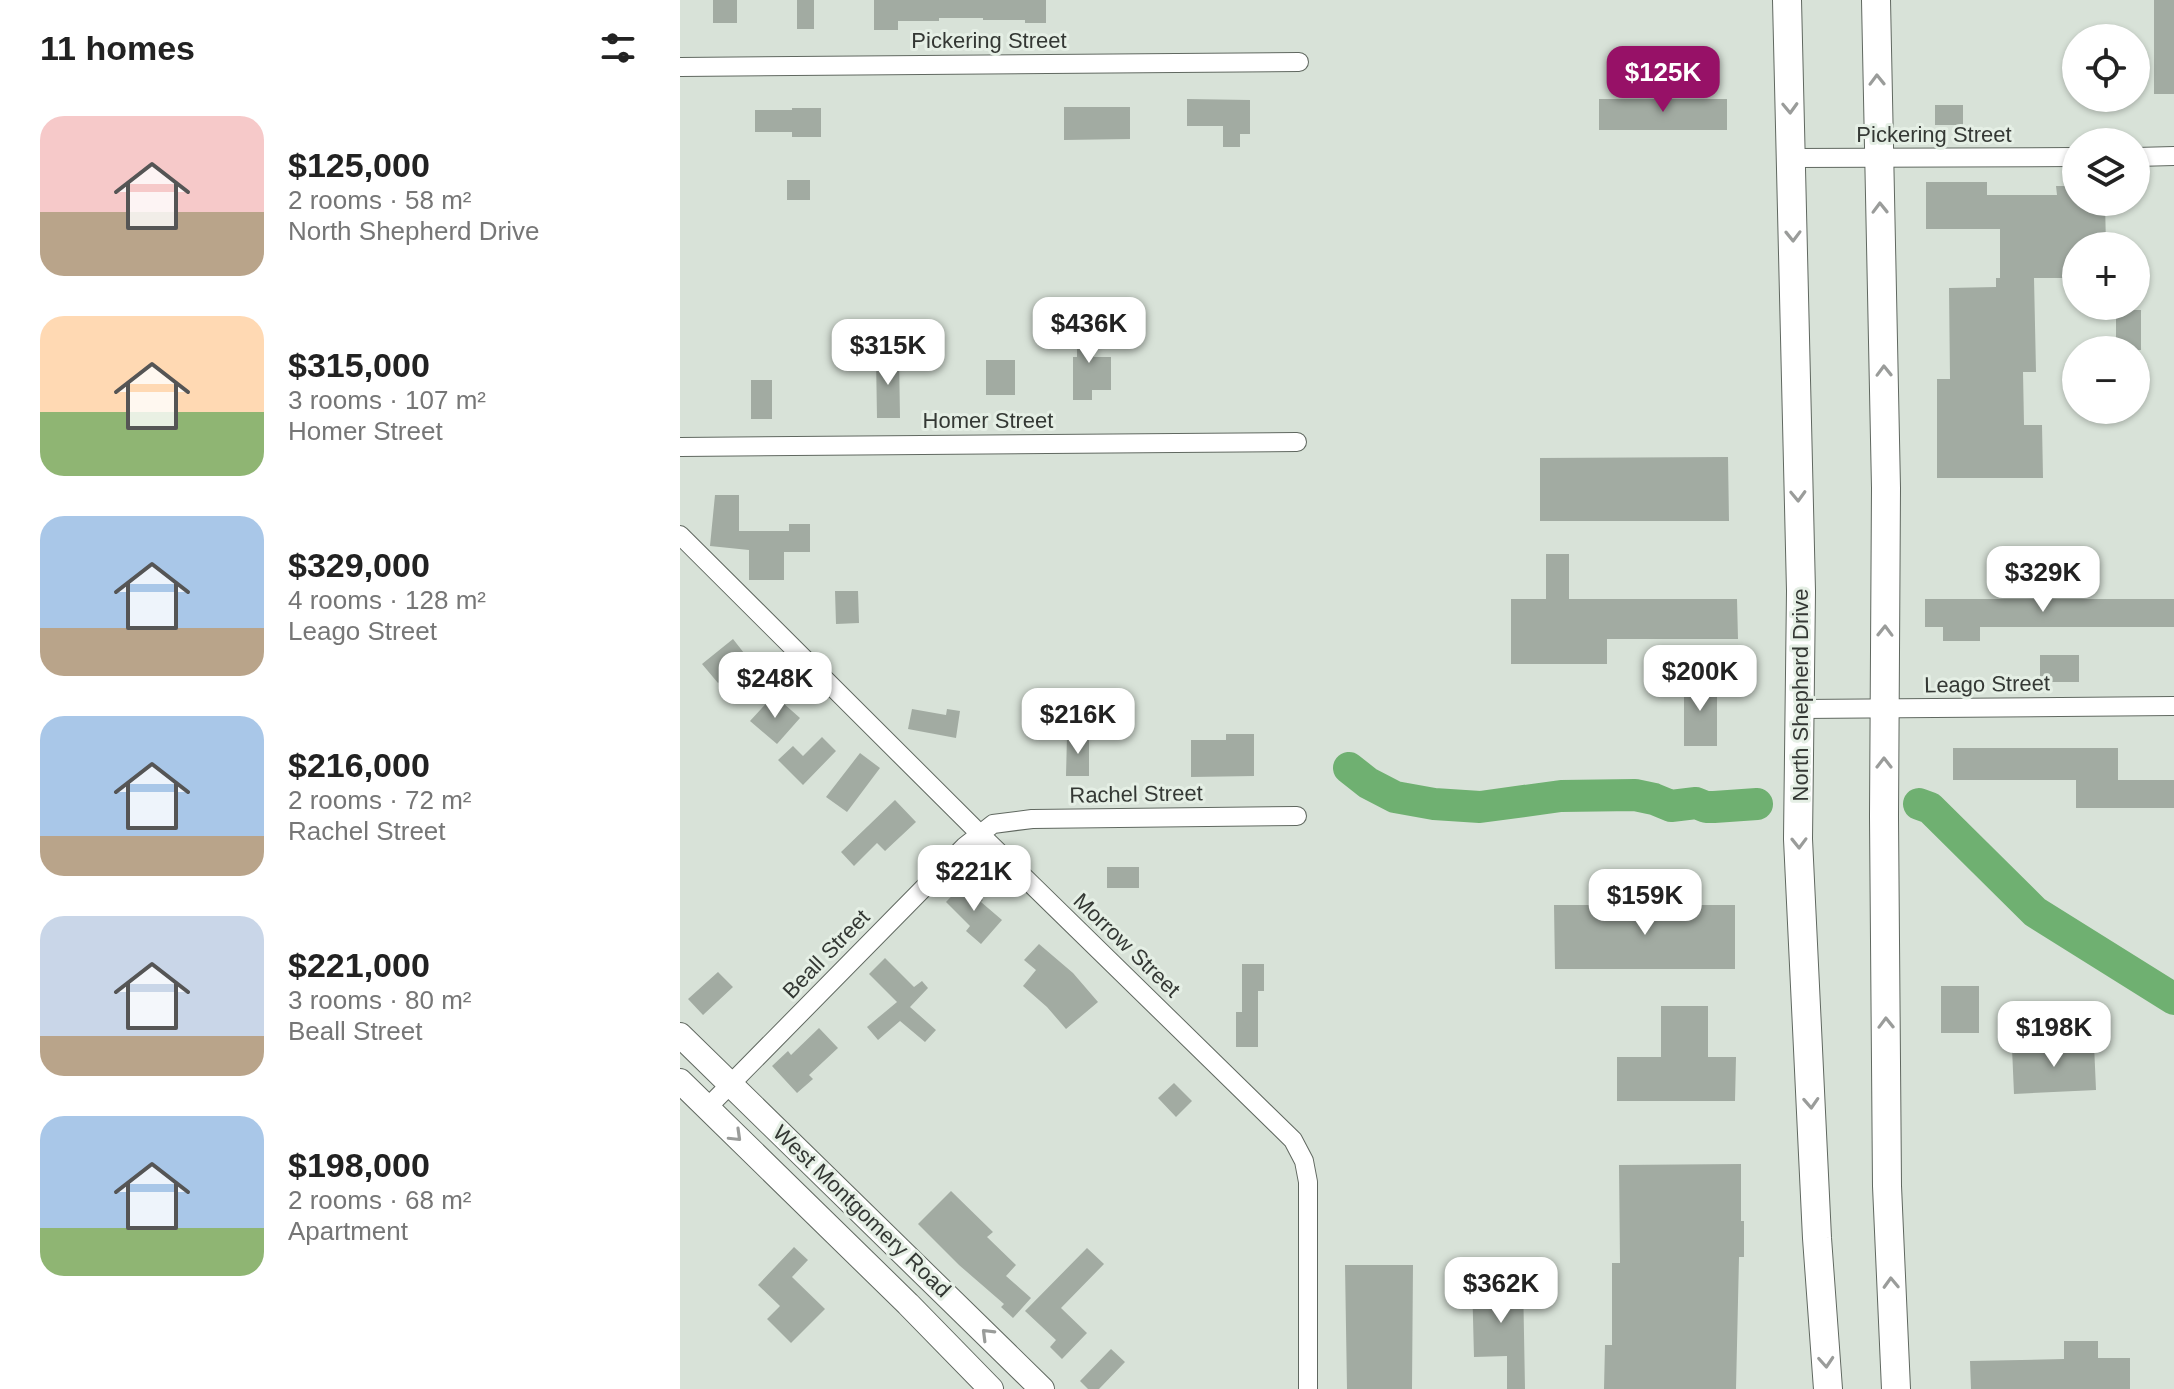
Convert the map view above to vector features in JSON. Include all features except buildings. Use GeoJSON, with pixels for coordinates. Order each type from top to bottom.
{"type":"FeatureCollection","features":[{"type":"Feature","properties":{"kind":"main road","name":"North Shepherd Drive"},"geometry":{"type":"LineString","coordinates":[[1787,0],[1801,591],[1798,839],[1817,1238],[1828,1389]]}},
{"type":"Feature","properties":{"kind":"main road"},"geometry":{"type":"LineString","coordinates":[[1876,0],[1886,488],[1887,1186],[1896,1389]]}},
{"type":"Feature","properties":{"kind":"main road","name":"West Montgomery Road"},"geometry":{"type":"LineString","coordinates":[[680,1035],[1042,1389]]}},
{"type":"Feature","properties":{"kind":"main road","name":"West Montgomery Road"},"geometry":{"type":"LineString","coordinates":[[680,1079],[991,1389]]}},
{"type":"Feature","properties":{"kind":"main road"},"geometry":{"type":"LineString","coordinates":[[918,1314],[942,1290]]}},
{"type":"Feature","properties":{"kind":"street","name":"Pickering Street"},"geometry":{"type":"LineString","coordinates":[[680,67],[1299,62]]}},
{"type":"Feature","properties":{"kind":"street"},"geometry":{"type":"LineString","coordinates":[[2150,157],[2174,156]]}},
{"type":"Feature","properties":{"kind":"street","name":"Pickering Street"},"geometry":{"type":"LineString","coordinates":[[1792,158],[2062,157]]}},
{"type":"Feature","properties":{"kind":"street","name":"Homer Street"},"geometry":{"type":"LineString","coordinates":[[680,447],[1297,442]]}},
{"type":"Feature","properties":{"kind":"street","name":"Morrow Street"},"geometry":{"type":"LineString","coordinates":[[680,535],[1293,1140],[1304,1161],[1308,1182],[1308,1389]]}},
{"type":"Feature","properties":{"kind":"street","name":"Leago Street"},"geometry":{"type":"LineString","coordinates":[[1801,709],[2174,706]]}},
{"type":"Feature","properties":{"kind":"street","name":"Rachel Street"},"geometry":{"type":"LineString","coordinates":[[979,833],[993,824],[1032,819],[1297,816]]}},
{"type":"Feature","properties":{"kind":"street","name":"Beall Street"},"geometry":{"type":"LineString","coordinates":[[707,1108],[979,833]]}},
{"type":"Feature","properties":{"kind":"street"},"geometry":{"type":"LineString","coordinates":[[680,1079],[701,1055]]}},
{"type":"Feature","properties":{"kind":"waterway"},"geometry":{"type":"LineString","coordinates":[[1349,768],[1368,783],[1395,797],[1434,804],[1480,807],[1561,796],[1635,795],[1671,806],[1696,803],[1706,807],[1757,804]]}},
{"type":"Feature","properties":{"kind":"waterway"},"geometry":{"type":"LineString","coordinates":[[1919,804],[1930,808],[2035,912],[2174,999]]}}]}
